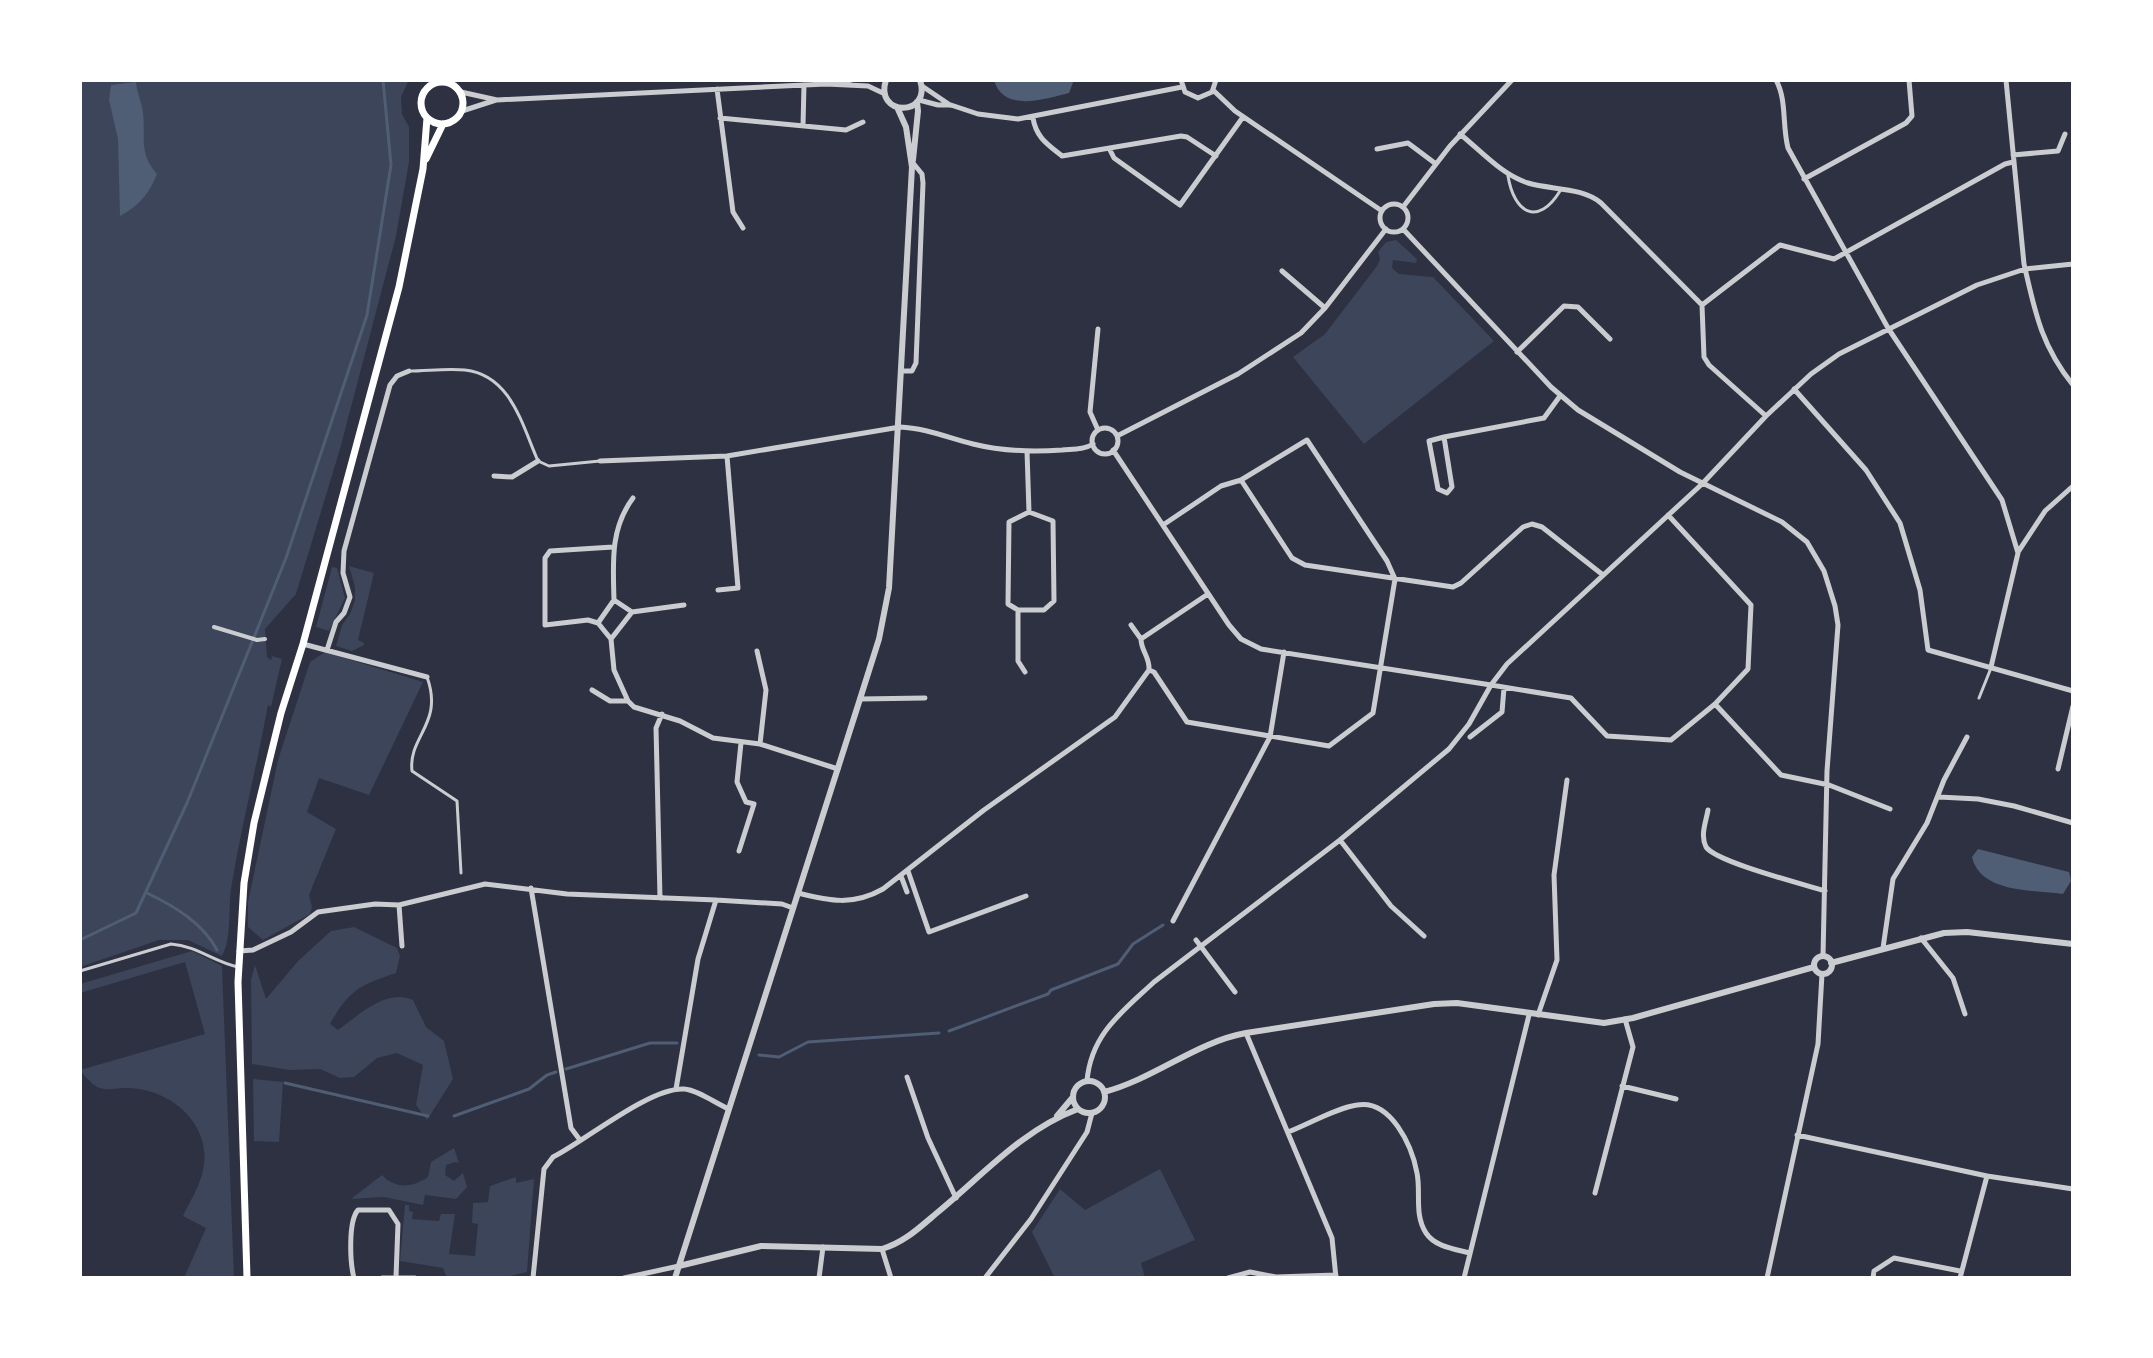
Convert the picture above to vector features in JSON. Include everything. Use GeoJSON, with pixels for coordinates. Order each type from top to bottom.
{"type":"FeatureCollection","features":[{"type":"Feature","properties":{"kind":"main road"},"geometry":{"type":"LineString","coordinates":[[247,1278],[238,967],[244,883],[254,823],[281,713],[303,644],[399,287],[423,169],[427,118],[422,109],[422,96],[428,86],[439,81],[454,83],[461,92],[462,111],[455,120],[443,124],[427,118]]}},
{"type":"Feature","properties":{"kind":"main road"},"geometry":{"type":"LineString","coordinates":[[423,169],[443,124]]}},
{"type":"Feature","properties":{"kind":"street"},"geometry":{"type":"LineString","coordinates":[[826,84],[851,80]]}},
{"type":"Feature","properties":{"kind":"street"},"geometry":{"type":"LineString","coordinates":[[886,80],[888,102],[897,107],[907,108],[918,101],[951,105],[1003,119],[1033,118],[1181,84],[1188,95],[1198,98],[1207,96],[1216,80]]}},
{"type":"Feature","properties":{"kind":"street"},"geometry":{"type":"LineString","coordinates":[[1403,207],[1460,134],[1512,80]]}},
{"type":"Feature","properties":{"kind":"street"},"geometry":{"type":"LineString","coordinates":[[1776,80],[1782,90],[1784,133],[1788,148],[1888,328],[2002,500],[2018,553]]}},
{"type":"Feature","properties":{"kind":"street"},"geometry":{"type":"LineString","coordinates":[[1804,179],[1906,123],[1912,116],[1909,80]]}},
{"type":"Feature","properties":{"kind":"street"},"geometry":{"type":"LineString","coordinates":[[2006,80],[2025,269],[2046,345],[2073,385]]}},
{"type":"Feature","properties":{"kind":"street"},"geometry":{"type":"LineString","coordinates":[[675,1278],[879,639],[889,588],[912,165],[921,83],[951,105]]}},
{"type":"Feature","properties":{"kind":"street"},"geometry":{"type":"LineString","coordinates":[[462,111],[497,100],[826,84],[868,86],[885,94]]}},
{"type":"Feature","properties":{"kind":"street"},"geometry":{"type":"LineString","coordinates":[[803,126],[804,85]]}},
{"type":"Feature","properties":{"kind":"street"},"geometry":{"type":"LineString","coordinates":[[717,89],[733,212],[743,228]]}},
{"type":"Feature","properties":{"kind":"street"},"geometry":{"type":"LineString","coordinates":[[1213,90],[1243,117],[1382,211]]}},
{"type":"Feature","properties":{"kind":"street"},"geometry":{"type":"LineString","coordinates":[[461,92],[497,100]]}},
{"type":"Feature","properties":{"kind":"street"},"geometry":{"type":"LineString","coordinates":[[897,107],[906,127],[912,165],[922,174],[923,183],[916,363],[912,371],[902,371]]}},
{"type":"Feature","properties":{"kind":"street"},"geometry":{"type":"LineString","coordinates":[[1110,150],[1114,158],[1180,205],[1243,117]]}},
{"type":"Feature","properties":{"kind":"street"},"geometry":{"type":"LineString","coordinates":[[720,118],[846,130],[863,122]]}},
{"type":"Feature","properties":{"kind":"street"},"geometry":{"type":"LineString","coordinates":[[1033,118],[1041,140],[1062,156],[1181,136],[1216,156]]}},
{"type":"Feature","properties":{"kind":"street"},"geometry":{"type":"LineString","coordinates":[[1460,134],[1508,173],[1529,183],[1592,196],[1702,305],[1704,357],[1766,416]]}},
{"type":"Feature","properties":{"kind":"street"},"geometry":{"type":"LineString","coordinates":[[1702,305],[1780,245],[1834,259],[2013,159],[2058,151],[2065,134]]}},
{"type":"Feature","properties":{"kind":"street"},"geometry":{"type":"LineString","coordinates":[[1377,149],[1408,143],[1436,164]]}},
{"type":"Feature","properties":{"kind":"street"},"geometry":{"type":"LineString","coordinates":[[1391,204],[1403,207],[1408,218],[1403,229],[1393,232],[1386,229],[1380,220],[1382,211],[1391,204]]}},
{"type":"Feature","properties":{"kind":"street"},"geometry":{"type":"LineString","coordinates":[[1117,436],[1261,361],[1301,333],[1325,308],[1386,229]]}},
{"type":"Feature","properties":{"kind":"street"},"geometry":{"type":"LineString","coordinates":[[1403,229],[1560,396],[1578,410],[1702,484],[1782,522],[1807,542],[1824,571],[1833,596],[1838,625],[1827,771],[1823,956]]}},
{"type":"Feature","properties":{"kind":"street"},"geometry":{"type":"LineString","coordinates":[[1087,1081],[1089,1060],[1108,1027],[1154,982],[1340,840],[1449,749],[1469,724],[1507,664],[1702,484],[1794,389],[1839,354],[1977,285],[2025,269],[2073,264]]}},
{"type":"Feature","properties":{"kind":"street"},"geometry":{"type":"LineString","coordinates":[[1282,271],[1325,308]]}},
{"type":"Feature","properties":{"kind":"street"},"geometry":{"type":"LineString","coordinates":[[1517,352],[1564,306],[1578,307],[1610,339]]}},
{"type":"Feature","properties":{"kind":"street"},"geometry":{"type":"LineString","coordinates":[[1098,329],[1090,412],[1098,430]]}},
{"type":"Feature","properties":{"kind":"street"},"geometry":{"type":"LineString","coordinates":[[327,650],[336,622],[349,603],[350,591],[343,573],[344,551],[390,385],[397,376],[409,371]]}},
{"type":"Feature","properties":{"kind":"street"},"geometry":{"type":"LineString","coordinates":[[1794,389],[1866,470],[1900,523],[1920,590],[1928,650],[2073,691]]}},
{"type":"Feature","properties":{"kind":"street"},"geometry":{"type":"LineString","coordinates":[[1444,437],[1452,487],[1447,493],[1438,489],[1429,441],[1444,437],[1544,418],[1560,396]]}},
{"type":"Feature","properties":{"kind":"street"},"geometry":{"type":"LineString","coordinates":[[600,461],[727,456],[900,427],[915,427],[977,445],[1027,451],[1093,444]]}},
{"type":"Feature","properties":{"kind":"street"},"geometry":{"type":"LineString","coordinates":[[1110,429],[1117,436],[1113,450],[1103,453],[1097,451],[1093,444],[1093,436],[1098,430],[1110,429]]}},
{"type":"Feature","properties":{"kind":"street"},"geometry":{"type":"LineString","coordinates":[[1149,670],[1154,672],[1187,722],[1329,746],[1373,713],[1395,579],[1387,561],[1307,440],[1241,480],[1221,486],[1163,525]]}},
{"type":"Feature","properties":{"kind":"street"},"geometry":{"type":"LineString","coordinates":[[1113,450],[1241,639],[1261,649],[1571,698],[1607,736],[1671,740],[1715,704],[1748,669],[1751,605],[1668,515]]}},
{"type":"Feature","properties":{"kind":"street"},"geometry":{"type":"LineString","coordinates":[[1027,451],[1029,512]]}},
{"type":"Feature","properties":{"kind":"street"},"geometry":{"type":"LineString","coordinates":[[718,590],[738,588],[727,456]]}},
{"type":"Feature","properties":{"kind":"street"},"geometry":{"type":"LineString","coordinates":[[494,476],[512,477],[538,461]]}},
{"type":"Feature","properties":{"kind":"street"},"geometry":{"type":"LineString","coordinates":[[1241,480],[1297,563],[1453,587],[1523,527],[1532,524],[1542,527],[1603,575]]}},
{"type":"Feature","properties":{"kind":"street"},"geometry":{"type":"LineString","coordinates":[[1991,667],[2018,553],[2045,511],[2073,486]]}},
{"type":"Feature","properties":{"kind":"street"},"geometry":{"type":"LineString","coordinates":[[598,623],[614,600],[613,547],[626,508],[633,498]]}},
{"type":"Feature","properties":{"kind":"street"},"geometry":{"type":"LineString","coordinates":[[1029,512],[1053,521],[1054,601],[1044,610],[1018,610],[1008,604],[1009,522],[1029,512]]}},
{"type":"Feature","properties":{"kind":"street"},"geometry":{"type":"LineString","coordinates":[[613,547],[550,551],[545,558],[545,625],[588,620],[598,623],[611,639],[614,670],[628,701],[634,707],[662,714],[713,738],[760,744],[838,769]]}},
{"type":"Feature","properties":{"kind":"street"},"geometry":{"type":"LineString","coordinates":[[1141,639],[1208,594]]}},
{"type":"Feature","properties":{"kind":"street"},"geometry":{"type":"LineString","coordinates":[[614,600],[632,612],[684,605]]}},
{"type":"Feature","properties":{"kind":"street"},"geometry":{"type":"LineString","coordinates":[[1018,610],[1018,661],[1025,672]]}},
{"type":"Feature","properties":{"kind":"street"},"geometry":{"type":"LineString","coordinates":[[611,639],[632,612]]}},
{"type":"Feature","properties":{"kind":"street"},"geometry":{"type":"LineString","coordinates":[[798,893],[832,902],[868,898],[908,871],[984,810],[1115,717],[1149,670],[1150,660],[1131,625]]}},
{"type":"Feature","properties":{"kind":"street"},"geometry":{"type":"LineString","coordinates":[[214,627],[257,640],[265,639]]}},
{"type":"Feature","properties":{"kind":"street"},"geometry":{"type":"LineString","coordinates":[[303,644],[427,677]]}},
{"type":"Feature","properties":{"kind":"street"},"geometry":{"type":"LineString","coordinates":[[757,651],[766,690],[760,744]]}},
{"type":"Feature","properties":{"kind":"street"},"geometry":{"type":"LineString","coordinates":[[1173,921],[1270,737],[1284,652]]}},
{"type":"Feature","properties":{"kind":"street"},"geometry":{"type":"LineString","coordinates":[[1470,737],[1502,712],[1504,688]]}},
{"type":"Feature","properties":{"kind":"street"},"geometry":{"type":"LineString","coordinates":[[592,690],[610,701],[628,701]]}},
{"type":"Feature","properties":{"kind":"street"},"geometry":{"type":"LineString","coordinates":[[860,699],[925,698]]}},
{"type":"Feature","properties":{"kind":"street"},"geometry":{"type":"LineString","coordinates":[[1715,704],[1781,775],[1829,785],[1890,809]]}},
{"type":"Feature","properties":{"kind":"street"},"geometry":{"type":"LineString","coordinates":[[2058,769],[2073,706]]}},
{"type":"Feature","properties":{"kind":"street"},"geometry":{"type":"LineString","coordinates":[[660,898],[656,728],[662,714]]}},
{"type":"Feature","properties":{"kind":"street"},"geometry":{"type":"LineString","coordinates":[[1883,948],[1893,879],[1927,823],[1944,780],[1967,737]]}},
{"type":"Feature","properties":{"kind":"street"},"geometry":{"type":"LineString","coordinates":[[739,851],[754,804],[746,802],[737,782],[741,743]]}},
{"type":"Feature","properties":{"kind":"street"},"geometry":{"type":"LineString","coordinates":[[1538,1015],[1557,960],[1554,875],[1567,780]]}},
{"type":"Feature","properties":{"kind":"street"},"geometry":{"type":"LineString","coordinates":[[1939,797],[1978,799],[2073,823]]}},
{"type":"Feature","properties":{"kind":"street"},"geometry":{"type":"LineString","coordinates":[[1708,810],[1702,836],[1707,849],[1715,855],[1825,891]]}},
{"type":"Feature","properties":{"kind":"street"},"geometry":{"type":"LineString","coordinates":[[1340,840],[1391,906],[1424,936]]}},
{"type":"Feature","properties":{"kind":"street"},"geometry":{"type":"LineString","coordinates":[[908,871],[929,932],[1026,896]]}},
{"type":"Feature","properties":{"kind":"street"},"geometry":{"type":"LineString","coordinates":[[901,876],[907,892]]}},
{"type":"Feature","properties":{"kind":"street"},"geometry":{"type":"LineString","coordinates":[[239,951],[253,950],[291,932],[318,912],[375,904],[399,905],[485,884],[567,894],[782,904],[793,908]]}},
{"type":"Feature","properties":{"kind":"street"},"geometry":{"type":"LineString","coordinates":[[531,888],[571,1128],[580,1140]]}},
{"type":"Feature","properties":{"kind":"street"},"geometry":{"type":"LineString","coordinates":[[676,1089],[698,959],[716,900]]}},
{"type":"Feature","properties":{"kind":"street"},"geometry":{"type":"LineString","coordinates":[[399,905],[402,946]]}},
{"type":"Feature","properties":{"kind":"street"},"geometry":{"type":"LineString","coordinates":[[1831,963],[1944,933],[1967,932],[2073,944]]}},
{"type":"Feature","properties":{"kind":"street"},"geometry":{"type":"LineString","coordinates":[[1921,938],[1953,978],[1965,1014]]}},
{"type":"Feature","properties":{"kind":"street"},"geometry":{"type":"LineString","coordinates":[[1196,940],[1235,992]]}},
{"type":"Feature","properties":{"kind":"street"},"geometry":{"type":"LineString","coordinates":[[1814,967],[1815,959],[1828,958],[1831,963],[1829,970],[1822,974]]}},
{"type":"Feature","properties":{"kind":"street"},"geometry":{"type":"LineString","coordinates":[[1814,967],[1822,974]]}},
{"type":"Feature","properties":{"kind":"street"},"geometry":{"type":"LineString","coordinates":[[1104,1092],[1156,1072],[1226,1038],[1246,1033],[1457,1003],[1604,1023],[1814,967]]}},
{"type":"Feature","properties":{"kind":"street"},"geometry":{"type":"LineString","coordinates":[[1767,1278],[1818,1044],[1822,974]]}},
{"type":"Feature","properties":{"kind":"street"},"geometry":{"type":"LineString","coordinates":[[1464,1278],[1529,1015]]}},
{"type":"Feature","properties":{"kind":"street"},"geometry":{"type":"LineString","coordinates":[[1595,1193],[1633,1047],[1625,1019]]}},
{"type":"Feature","properties":{"kind":"street"},"geometry":{"type":"LineString","coordinates":[[1228,1278],[1250,1272],[1276,1277],[1336,1277],[1332,1238],[1246,1033]]}},
{"type":"Feature","properties":{"kind":"street"},"geometry":{"type":"LineString","coordinates":[[907,1077],[928,1138],[956,1198]]}},
{"type":"Feature","properties":{"kind":"street"},"geometry":{"type":"LineString","coordinates":[[985,1278],[1031,1219],[1087,1132],[1092,1113],[1103,1105],[1104,1092],[1097,1083],[1087,1081],[1075,1088],[1073,1097],[1055,1118]]}},
{"type":"Feature","properties":{"kind":"street"},"geometry":{"type":"LineString","coordinates":[[1622,1086],[1676,1099]]}},
{"type":"Feature","properties":{"kind":"street"},"geometry":{"type":"LineString","coordinates":[[533,1278],[544,1169],[553,1157],[650,1098],[676,1089],[687,1089],[729,1109]]}},
{"type":"Feature","properties":{"kind":"street"},"geometry":{"type":"LineString","coordinates":[[1073,1097],[1078,1109]]}},
{"type":"Feature","properties":{"kind":"street"},"geometry":{"type":"LineString","coordinates":[[1288,1132],[1357,1105],[1373,1105],[1389,1114],[1408,1143],[1417,1173],[1420,1220],[1427,1235],[1438,1244],[1470,1253]]}},
{"type":"Feature","properties":{"kind":"street"},"geometry":{"type":"LineString","coordinates":[[624,1278],[761,1246],[882,1249],[907,1238],[1030,1133],[1078,1109],[1092,1113]]}},
{"type":"Feature","properties":{"kind":"street"},"geometry":{"type":"LineString","coordinates":[[1797,1135],[1987,1176],[2073,1189]]}},
{"type":"Feature","properties":{"kind":"street"},"geometry":{"type":"LineString","coordinates":[[1873,1278],[1874,1271],[1894,1258],[1960,1275],[1987,1176]]}},
{"type":"Feature","properties":{"kind":"street"},"geometry":{"type":"LineString","coordinates":[[354,1278],[351,1268],[352,1218],[358,1210],[389,1210],[398,1224],[396,1277]]}},
{"type":"Feature","properties":{"kind":"street"},"geometry":{"type":"LineString","coordinates":[[819,1278],[823,1247]]}},
{"type":"Feature","properties":{"kind":"street"},"geometry":{"type":"LineString","coordinates":[[882,1249],[891,1278]]}},
{"type":"Feature","properties":{"kind":"street"},"geometry":{"type":"LineString","coordinates":[[382,1278],[415,1278]]}},
{"type":"Feature","properties":{"kind":"lane"},"geometry":{"type":"LineString","coordinates":[[1508,173],[1516,202],[1530,212],[1543,211],[1553,203],[1561,189]]}},
{"type":"Feature","properties":{"kind":"lane"},"geometry":{"type":"LineString","coordinates":[[409,371],[464,370],[490,379],[511,396],[538,461],[549,466],[600,461]]}},
{"type":"Feature","properties":{"kind":"lane"},"geometry":{"type":"LineString","coordinates":[[1979,698],[1991,667]]}},
{"type":"Feature","properties":{"kind":"lane"},"geometry":{"type":"LineString","coordinates":[[427,677],[432,712],[413,756],[412,771],[457,801],[461,873]]}},
{"type":"Feature","properties":{"kind":"lane"},"geometry":{"type":"LineString","coordinates":[[80,971],[171,944],[186,945],[223,964],[238,967]]}},
{"type":"Feature","properties":{"kind":"shaded area"},"geometry":{"type":"Polygon","coordinates":[[[80,80],[409,80],[401,97],[402,114],[409,127],[409,162],[396,236],[340,449],[296,594],[265,629],[267,657],[271,660],[272,656],[282,659],[271,707],[268,705],[239,843],[227,941],[222,956],[188,940],[159,940],[80,967],[80,80]]]}},
{"type":"Feature","properties":{"kind":"shaded area"},"geometry":{"type":"Polygon","coordinates":[[[994,80],[1074,80],[1069,93],[1026,101],[1006,97],[994,80]]]}},
{"type":"Feature","properties":{"kind":"shaded area"},"geometry":{"type":"Polygon","coordinates":[[[136,82],[143,113],[145,152],[157,174],[143,199],[120,216],[118,139],[109,100],[111,85],[136,82]]]}},
{"type":"Feature","properties":{"kind":"shaded area"},"geometry":{"type":"Polygon","coordinates":[[[1396,240],[1417,259],[1416,263],[1393,260],[1392,268],[1399,274],[1433,277],[1494,341],[1364,444],[1293,357],[1325,334],[1377,266],[1380,259],[1378,252],[1386,242],[1396,240]]]}},
{"type":"Feature","properties":{"kind":"shaded area"},"geometry":{"type":"Polygon","coordinates":[[[349,566],[374,573],[358,640],[364,645],[352,651],[336,646],[342,625],[355,600],[349,566]]]}},
{"type":"Feature","properties":{"kind":"shaded area"},"geometry":{"type":"Polygon","coordinates":[[[332,567],[337,568],[345,598],[329,631],[316,627],[332,567]]]}},
{"type":"Feature","properties":{"kind":"shaded area"},"geometry":{"type":"Polygon","coordinates":[[[325,652],[423,682],[369,795],[319,778],[307,812],[336,829],[309,895],[310,914],[263,940],[248,927],[248,902],[278,760],[310,662],[325,652]]]}},
{"type":"Feature","properties":{"kind":"shaded area"},"geometry":{"type":"Polygon","coordinates":[[[1978,849],[2069,872],[2071,881],[2063,894],[2009,888],[1985,877],[1977,869],[1972,857],[1978,849]]]}},
{"type":"Feature","properties":{"kind":"shaded area"},"geometry":{"type":"Polygon","coordinates":[[[354,927],[397,948],[400,956],[396,973],[357,990],[343,1003],[330,1024],[338,1030],[383,1000],[403,997],[413,1000],[426,1027],[444,1041],[453,1079],[427,1120],[416,1105],[423,1065],[397,1053],[377,1058],[354,1077],[340,1078],[320,1069],[290,1070],[252,1064],[251,980],[255,965],[266,999],[298,961],[331,931],[354,927]]]}},
{"type":"Feature","properties":{"kind":"shaded area"},"geometry":{"type":"Polygon","coordinates":[[[192,951],[222,966],[234,1278],[184,1278],[206,1228],[183,1216],[200,1182],[204,1155],[197,1128],[189,1116],[167,1098],[153,1093],[139,1089],[101,1088],[80,1070],[205,1034],[185,962],[80,993],[80,984],[192,951]]]}},
{"type":"Feature","properties":{"kind":"shaded area"},"geometry":{"type":"Polygon","coordinates":[[[253,1079],[283,1082],[279,1142],[254,1141],[253,1079]]]}},
{"type":"Feature","properties":{"kind":"shaded area"},"geometry":{"type":"Polygon","coordinates":[[[454,1148],[459,1163],[446,1165],[445,1175],[454,1181],[463,1173],[467,1187],[456,1199],[425,1195],[423,1205],[384,1197],[351,1199],[382,1175],[398,1185],[422,1181],[428,1177],[431,1162],[454,1148]]]}},
{"type":"Feature","properties":{"kind":"shaded area"},"geometry":{"type":"Polygon","coordinates":[[[1160,1169],[1195,1240],[1141,1263],[1145,1278],[1055,1278],[1032,1232],[1060,1189],[1085,1210],[1160,1169]]]}},
{"type":"Feature","properties":{"kind":"shaded area"},"geometry":{"type":"Polygon","coordinates":[[[516,1178],[516,1183],[534,1179],[527,1272],[501,1278],[447,1278],[443,1268],[400,1261],[405,1205],[409,1205],[409,1211],[413,1212],[412,1219],[439,1221],[441,1214],[455,1214],[449,1254],[475,1256],[478,1224],[472,1223],[473,1203],[488,1202],[490,1186],[516,1178]]]}},
{"type":"Feature","properties":{"kind":"waterway"},"geometry":{"type":"LineString","coordinates":[[80,940],[136,913],[187,803],[286,558],[367,315],[391,165],[383,80]]}},
{"type":"Feature","properties":{"kind":"waterway"},"geometry":{"type":"LineString","coordinates":[[147,893],[196,924],[217,950]]}},
{"type":"Feature","properties":{"kind":"waterway"},"geometry":{"type":"LineString","coordinates":[[949,1031],[1118,964],[1133,944],[1163,925]]}},
{"type":"Feature","properties":{"kind":"waterway"},"geometry":{"type":"LineString","coordinates":[[759,1055],[779,1057],[808,1042],[939,1033]]}},
{"type":"Feature","properties":{"kind":"waterway"},"geometry":{"type":"LineString","coordinates":[[566,1069],[650,1043],[677,1043]]}},
{"type":"Feature","properties":{"kind":"waterway"},"geometry":{"type":"LineString","coordinates":[[454,1116],[529,1089],[556,1072]]}},
{"type":"Feature","properties":{"kind":"waterway"},"geometry":{"type":"LineString","coordinates":[[285,1083],[428,1116]]}}]}
